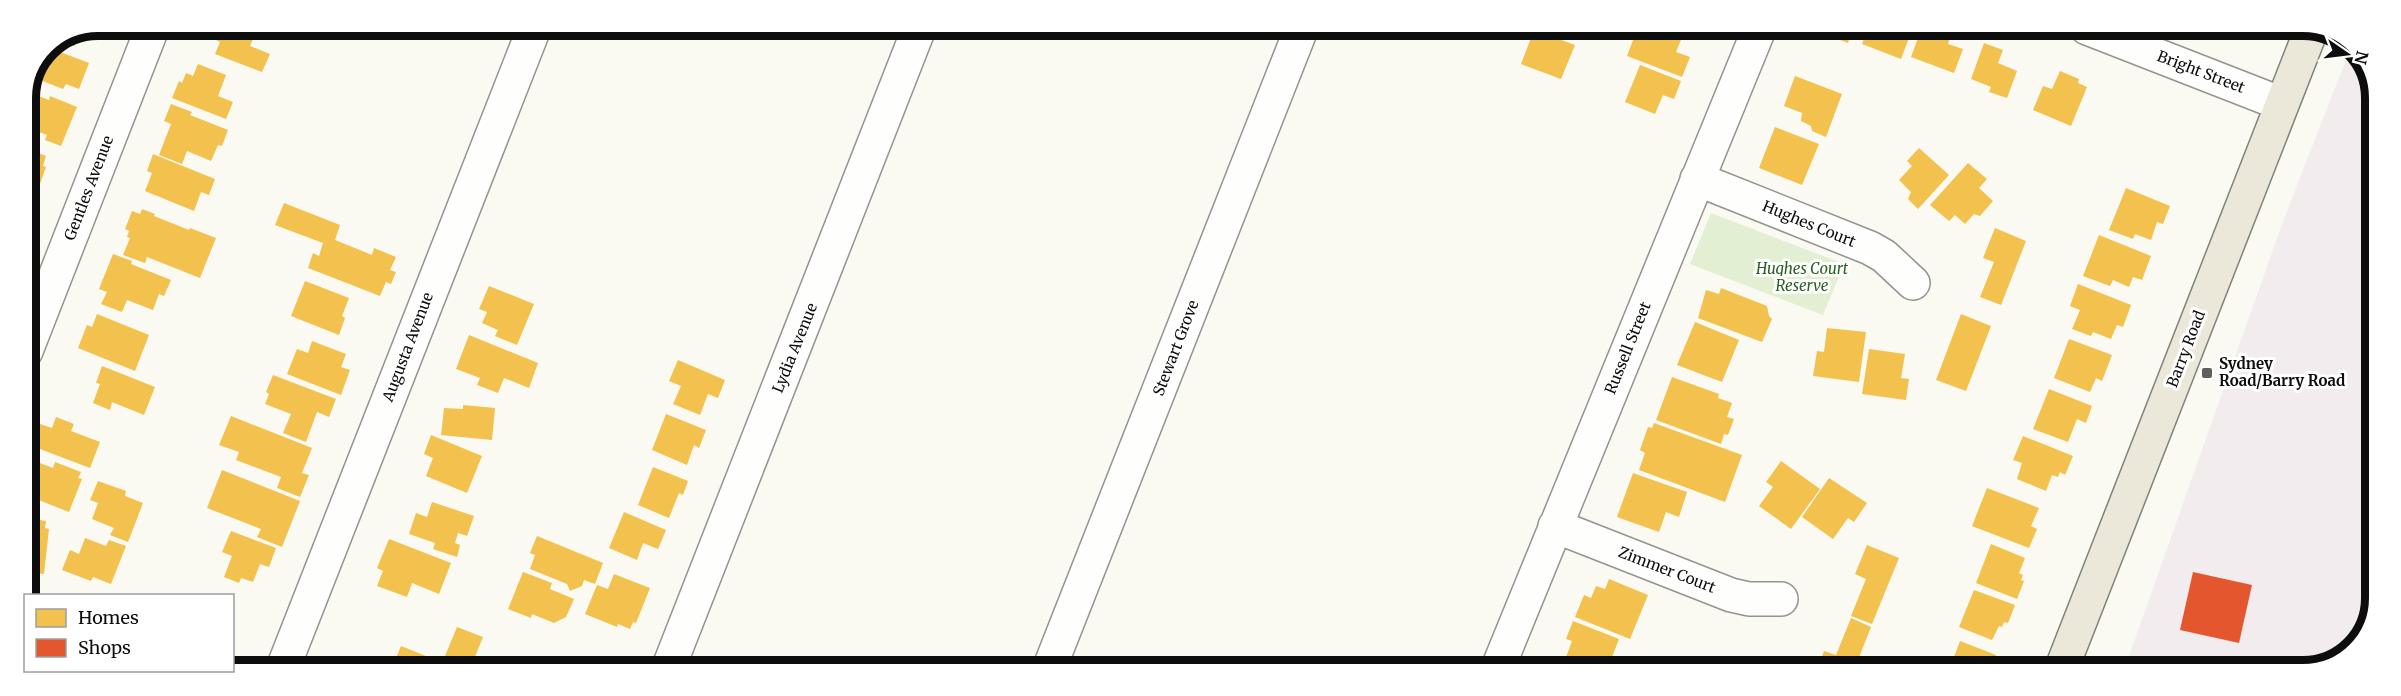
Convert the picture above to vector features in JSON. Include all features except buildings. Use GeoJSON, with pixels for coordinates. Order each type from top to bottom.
{"type":"FeatureCollection","features":[{"type":"Feature","properties":{"kind":"main road","name":"Barry Road"},"geometry":{"type":"LineString","coordinates":[[2065,660],[2309,37]]}},
{"type":"Feature","properties":{"kind":"street","name":"Gentles Avenue"},"geometry":{"type":"LineString","coordinates":[[36,325],[149,36]]}},
{"type":"Feature","properties":{"kind":"street","name":"Augusta Avenue"},"geometry":{"type":"LineString","coordinates":[[286,660],[531,36]]}},
{"type":"Feature","properties":{"kind":"street","name":"Lydia Avenue"},"geometry":{"type":"LineString","coordinates":[[672,660],[916,36]]}},
{"type":"Feature","properties":{"kind":"street","name":"Stewart Grove"},"geometry":{"type":"LineString","coordinates":[[1054,660],[1298,36]]}},
{"type":"Feature","properties":{"kind":"street","name":"Russell Street"},"geometry":{"type":"LineString","coordinates":[[1501,660],[1756,36]]}},
{"type":"Feature","properties":{"kind":"street","name":"Bright Street"},"geometry":{"type":"LineString","coordinates":[[2108,36],[2282,104]]}},
{"type":"Feature","properties":{"kind":"street","name":"Hughes Court"},"geometry":{"type":"LineString","coordinates":[[1697,179],[1870,248],[1884,256],[1913,282]]}},
{"type":"Feature","properties":{"kind":"street","name":"Zimmer Court"},"geometry":{"type":"LineString","coordinates":[[1555,526],[1731,596],[1749,599],[1781,599]]}},
{"type":"Feature","properties":{"kind":"shaded area"},"geometry":{"type":"Polygon","coordinates":[[[2348,55],[2362,78],[2365,94],[2365,598],[2363,614],[2347,642],[2330,654],[2315,659],[2128,660],[2285,216],[2348,55]]]}},
{"type":"Feature","properties":{"kind":"green space","name":"Hughes Court Reserve"},"geometry":{"type":"Polygon","coordinates":[[[1711,213],[1844,264],[1823,315],[1690,264],[1711,213]]]}},
{"type":"Feature","properties":{"kind":"place","name":"Sydney Road/Barry Road"},"geometry":{"type":"Point","coordinates":[2207,373]}}]}
